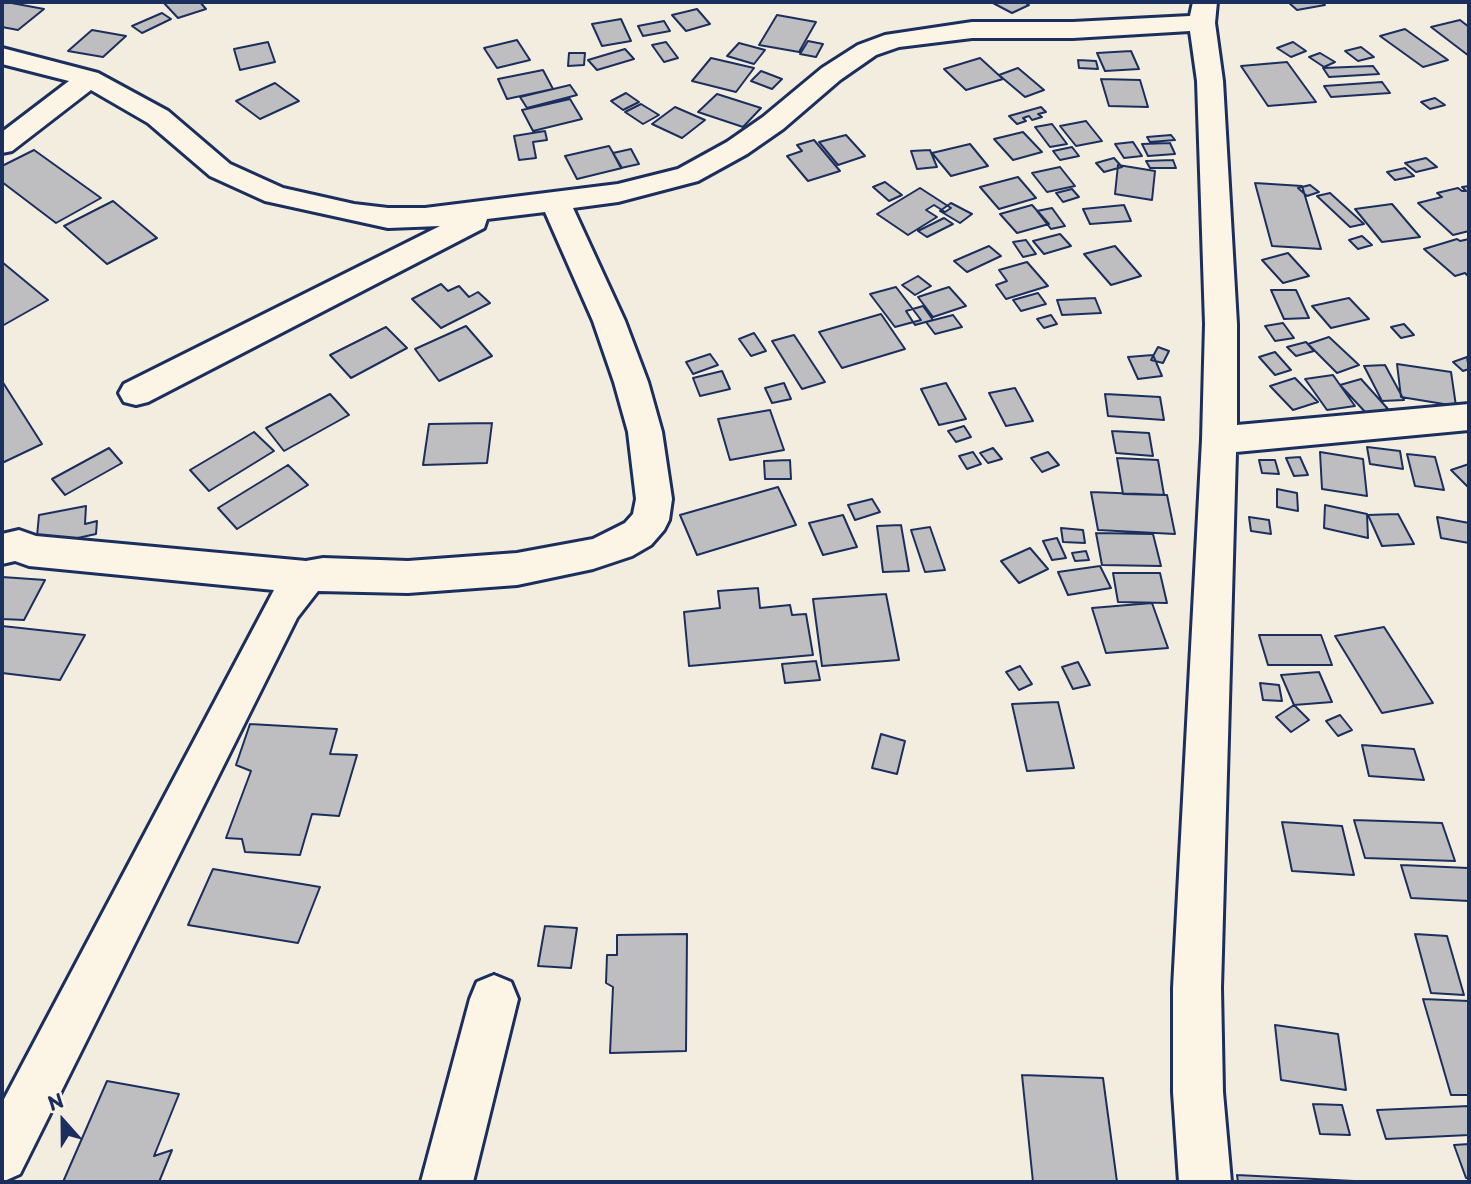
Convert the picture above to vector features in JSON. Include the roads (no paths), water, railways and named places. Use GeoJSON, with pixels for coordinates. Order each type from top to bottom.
{"type":"FeatureCollection","features":[{"type":"Feature","properties":{"kind":"street"},"geometry":{"type":"LineString","coordinates":[[2,56],[36,62],[89,79],[158,117],[220,170],[275,195],[354,213],[388,218],[425,218],[618,193],[688,175],[755,136],[831,74],[867,50],[894,40],[972,30],[1073,30],[1203,13],[1210,81],[1221,324],[1219,440],[1197,988],[1198,1092],[1205,1182]]}},
{"type":"Feature","properties":{"kind":"street"},"geometry":{"type":"LineString","coordinates":[[2,145],[89,79]]}},
{"type":"Feature","properties":{"kind":"street"},"geometry":{"type":"LineString","coordinates":[[2,550],[19,545],[29,551],[306,577],[323,574],[408,577],[517,569],[593,554],[619,545],[638,534],[651,520],[654,499],[645,432],[631,382],[609,321],[555,202]]}},
{"type":"Feature","properties":{"kind":"street"},"geometry":{"type":"LineString","coordinates":[[136,393],[493,211]]}},
{"type":"Feature","properties":{"kind":"street"},"geometry":{"type":"LineString","coordinates":[[1219,440],[1469,417]]}},
{"type":"Feature","properties":{"kind":"street"},"geometry":{"type":"LineString","coordinates":[[2,1156],[283,607],[306,577]]}},
{"type":"Feature","properties":{"kind":"street"},"geometry":{"type":"LineString","coordinates":[[447,1182],[494,999]]}}]}
